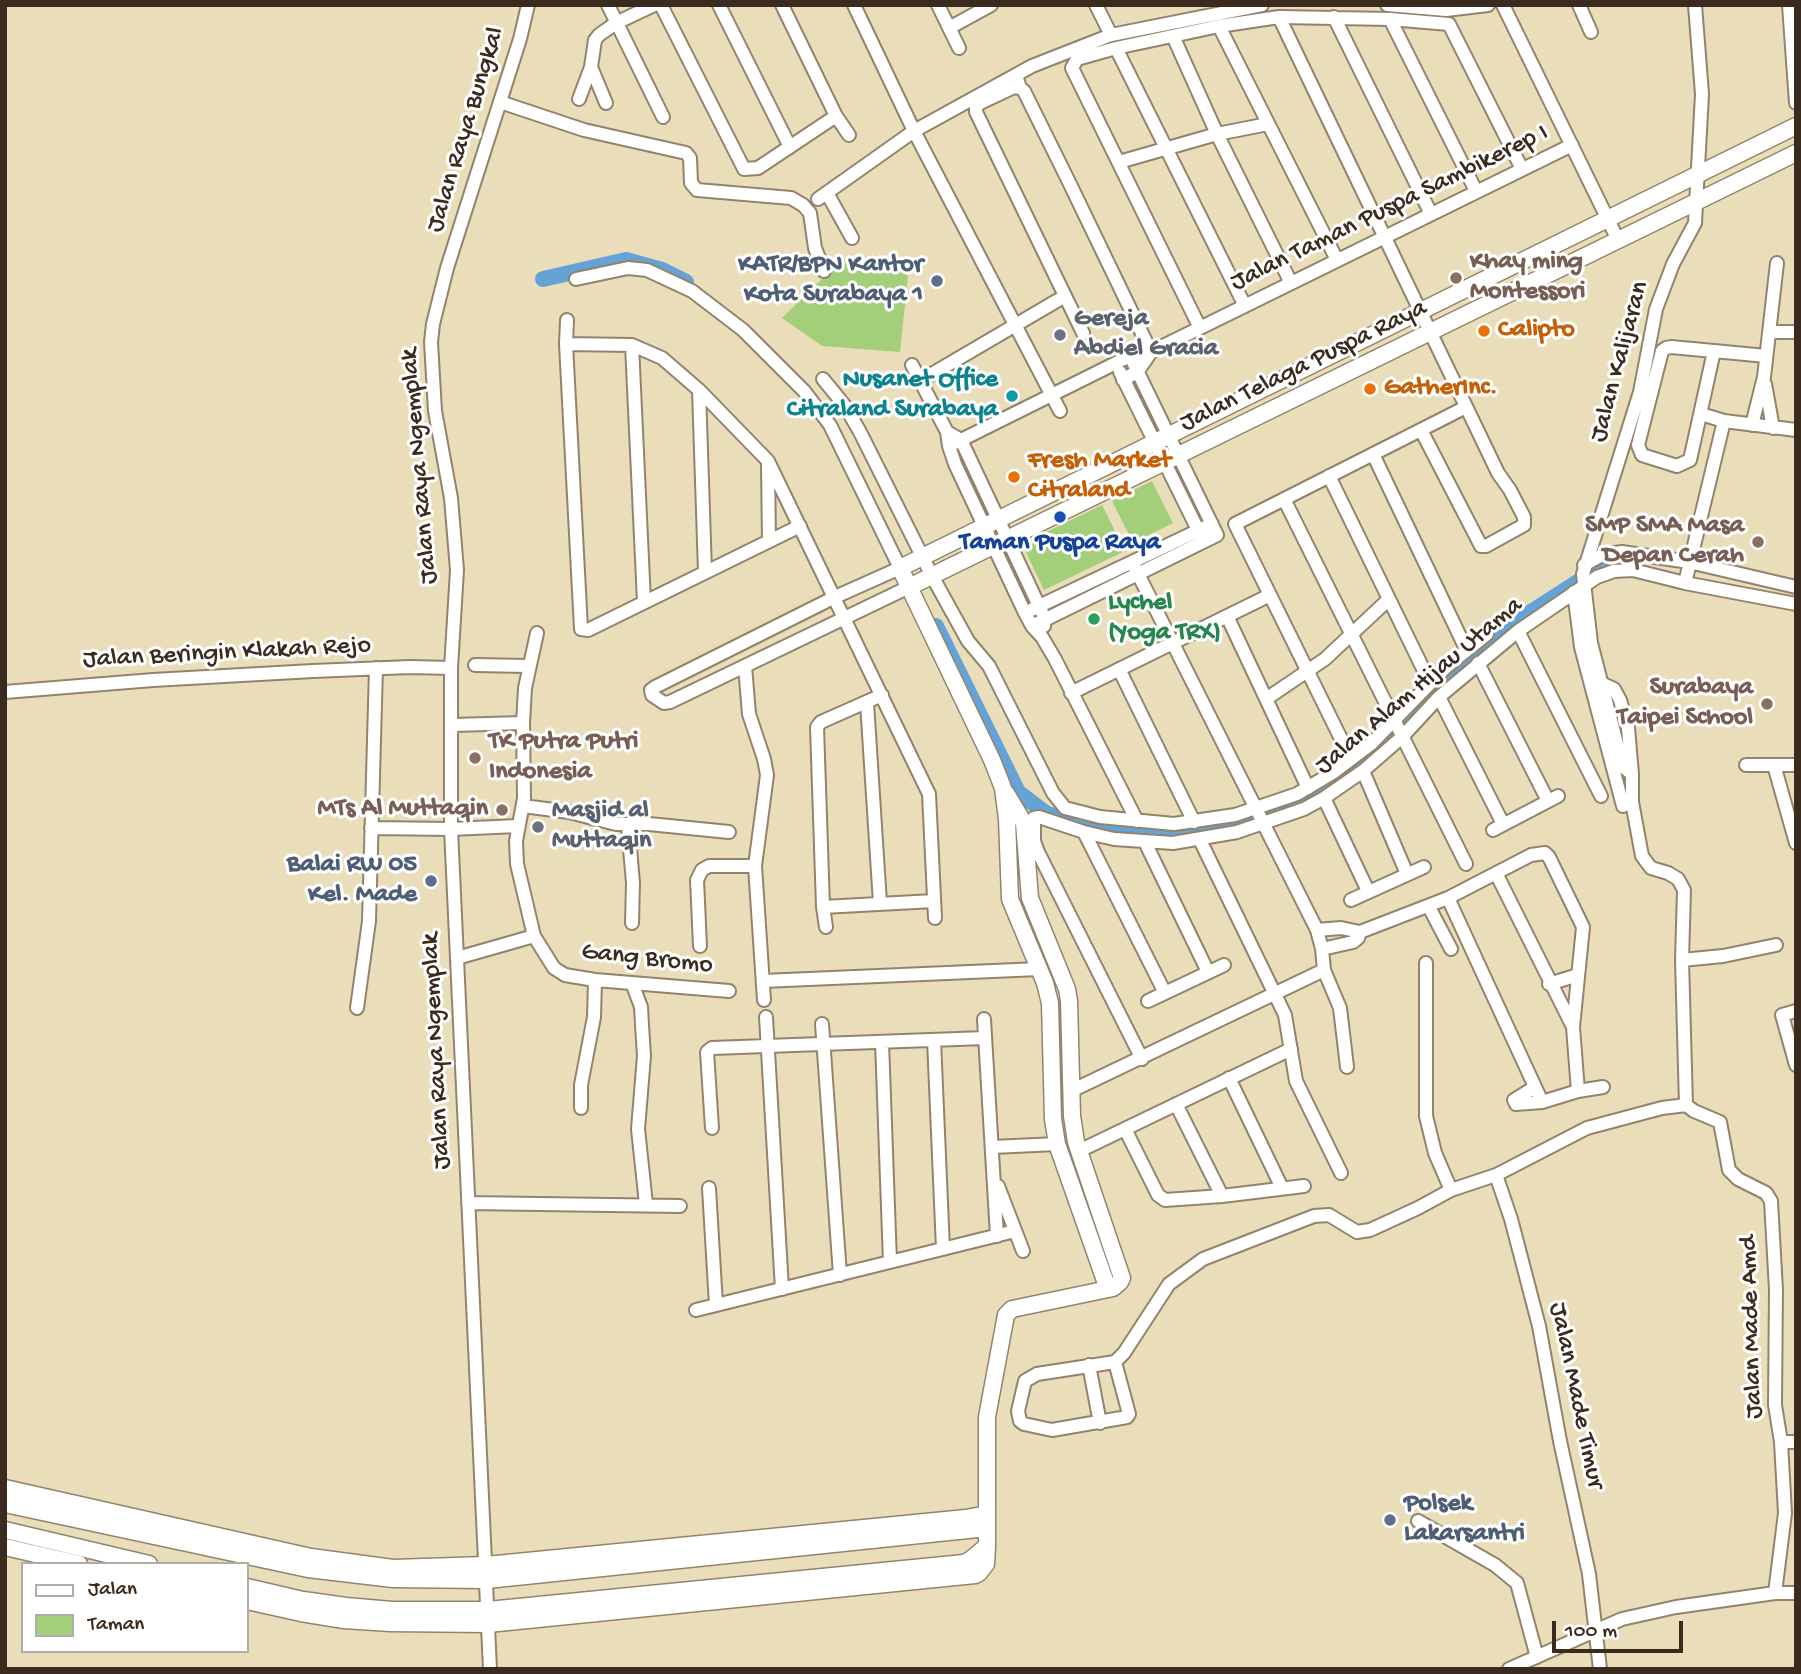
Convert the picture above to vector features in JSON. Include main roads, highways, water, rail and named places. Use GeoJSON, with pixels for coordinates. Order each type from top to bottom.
{"type":"FeatureCollection","features":[{"type":"Feature","properties":{"kind":"main road","name":"Jalan Telaga Puspa Raya"},"geometry":{"type":"LineString","coordinates":[[1796,126],[921,557],[902,567],[911,586],[1796,153]]}},
{"type":"Feature","properties":{"kind":"main road"},"geometry":{"type":"LineString","coordinates":[[248,1601],[344,1620],[488,1617],[975,1575],[986,1564],[987,1418],[1006,1315],[1012,1309],[1117,1286],[1121,1271],[1079,1151],[1070,1091],[1069,1000],[1063,978],[1030,898],[1025,817],[1003,788],[911,586]]}},
{"type":"Feature","properties":{"kind":"main road"},"geometry":{"type":"LineString","coordinates":[[1025,817],[1010,899],[1040,969],[1050,1003],[1053,1119],[1057,1144],[1108,1289]]}},
{"type":"Feature","properties":{"kind":"main road"},"geometry":{"type":"LineString","coordinates":[[5,1488],[311,1557],[458,1574]]}},
{"type":"Feature","properties":{"kind":"main road"},"geometry":{"type":"LineString","coordinates":[[5,1504],[308,1569],[393,1579],[486,1573],[987,1521]]}},
{"type":"Feature","properties":{"kind":"main road"},"geometry":{"type":"LineString","coordinates":[[5,1530],[141,1562]]}},
{"type":"Feature","properties":{"kind":"main road"},"geometry":{"type":"LineString","coordinates":[[488,1617],[964,1563],[987,1546]]}},
{"type":"Feature","properties":{"kind":"main road"},"geometry":{"type":"LineString","coordinates":[[5,1547],[70,1562]]}},
{"type":"Feature","properties":{"kind":"main road"},"geometry":{"type":"LineString","coordinates":[[458,1574],[461,1617]]}},
{"type":"Feature","properties":{"kind":"main road"},"geometry":{"type":"LineString","coordinates":[[248,1587],[303,1600],[461,1617]]}},
{"type":"Feature","properties":{"kind":"waterway"},"geometry":{"type":"LineString","coordinates":[[543,279],[626,260],[662,270],[686,282]]}},
{"type":"Feature","properties":{"kind":"waterway"},"geometry":{"type":"LineString","coordinates":[[1387,735],[1454,669],[1500,632],[1598,569],[1622,567]]}},
{"type":"Feature","properties":{"kind":"waterway"},"geometry":{"type":"LineString","coordinates":[[936,626],[1018,792],[1047,814],[1130,833],[1194,831],[1267,814],[1331,782],[1368,752]]}},
{"type":"Feature","properties":{"kind":"place","name":"Khay ming Montessori"},"geometry":{"type":"Point","coordinates":[1456,278]}},
{"type":"Feature","properties":{"kind":"place","name":"KATR/BPN Kantor Kota Surabaya 1"},"geometry":{"type":"Point","coordinates":[937,281]}},
{"type":"Feature","properties":{"kind":"place","name":"Calipto"},"geometry":{"type":"Point","coordinates":[1484,331]}},
{"type":"Feature","properties":{"kind":"place","name":"Gereja Abdiel Gracia"},"geometry":{"type":"Point","coordinates":[1060,335]}},
{"type":"Feature","properties":{"kind":"place","name":"GatherInc."},"geometry":{"type":"Point","coordinates":[1370,389]}},
{"type":"Feature","properties":{"kind":"place","name":"Nusanet Office Citraland Surabaya"},"geometry":{"type":"Point","coordinates":[1012,396]}},
{"type":"Feature","properties":{"kind":"place","name":"Fresh Market Citraland"},"geometry":{"type":"Point","coordinates":[1014,477]}},
{"type":"Feature","properties":{"kind":"place","name":"Taman Puspa Raya"},"geometry":{"type":"Point","coordinates":[1060,517]}},
{"type":"Feature","properties":{"kind":"place","name":"SMP SMA Masa Depan Cerah"},"geometry":{"type":"Point","coordinates":[1758,542]}},
{"type":"Feature","properties":{"kind":"place","name":"Lychel (Yoga TRX)"},"geometry":{"type":"Point","coordinates":[1094,619]}},
{"type":"Feature","properties":{"kind":"place","name":"Surabaya Taipei School"},"geometry":{"type":"Point","coordinates":[1767,704]}},
{"type":"Feature","properties":{"kind":"place","name":"TK Putra Putri Indonesia"},"geometry":{"type":"Point","coordinates":[475,758]}},
{"type":"Feature","properties":{"kind":"place","name":"MTs Al Muttaqin"},"geometry":{"type":"Point","coordinates":[502,810]}},
{"type":"Feature","properties":{"kind":"place","name":"Masjid al Muttaqin"},"geometry":{"type":"Point","coordinates":[538,827]}},
{"type":"Feature","properties":{"kind":"place","name":"Balai RW 05 Kel. Made"},"geometry":{"type":"Point","coordinates":[431,881]}},
{"type":"Feature","properties":{"kind":"place","name":"Polsek Lakarsantri"},"geometry":{"type":"Point","coordinates":[1390,1520]}}]}
